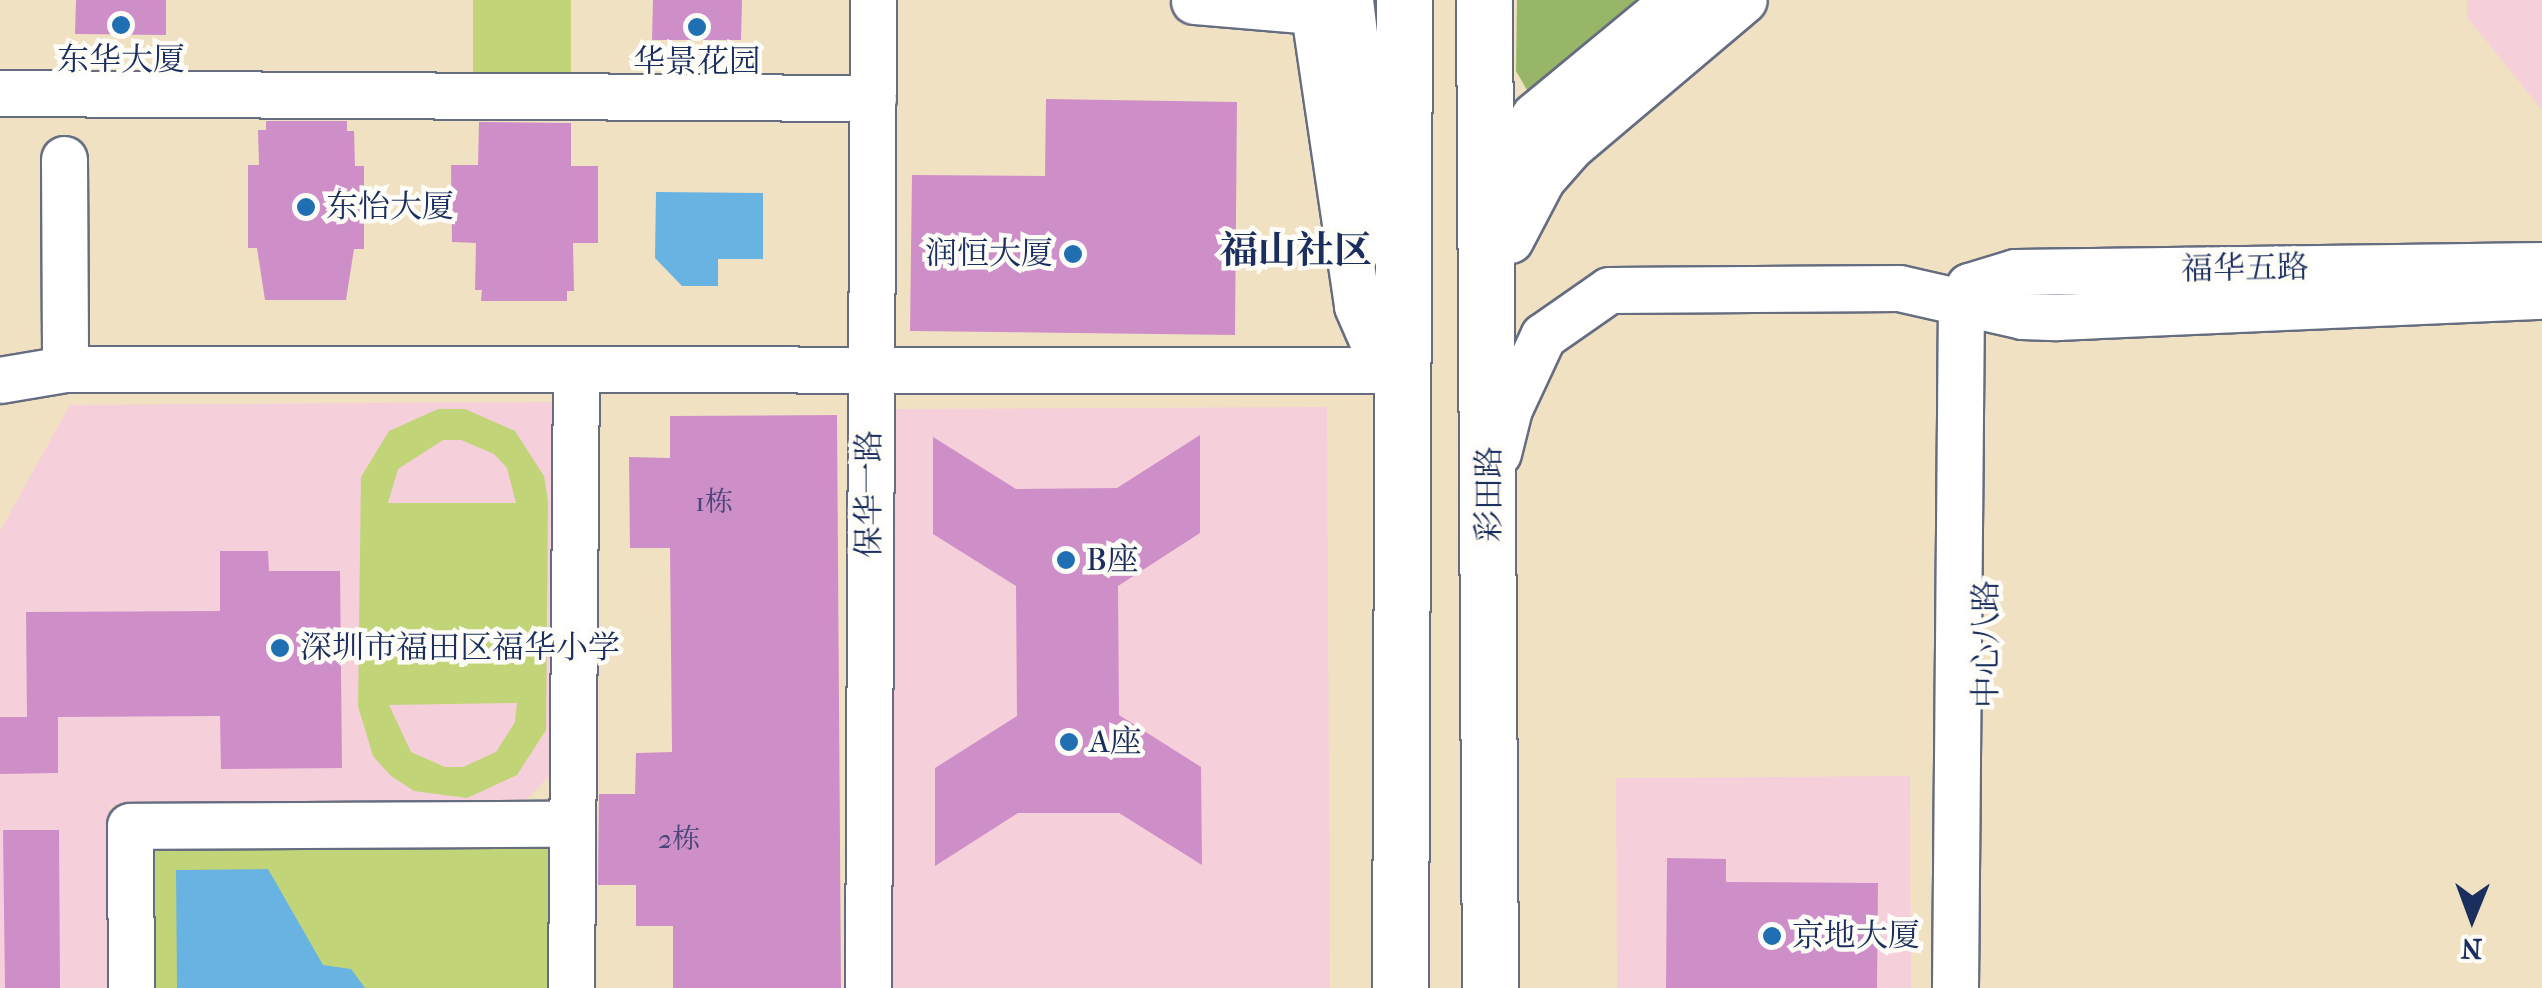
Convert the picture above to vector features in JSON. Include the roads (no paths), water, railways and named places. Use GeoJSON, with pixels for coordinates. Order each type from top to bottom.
{"type":"FeatureCollection","features":[{"type":"Feature","properties":{"kind":"main road"},"geometry":{"type":"LineString","coordinates":[[1400,988],[1399,370],[1404,0]]}},
{"type":"Feature","properties":{"kind":"main road","name":"彩田路"},"geometry":{"type":"LineString","coordinates":[[1484,0],[1491,479],[1490,988]]}},
{"type":"Feature","properties":{"kind":"main road"},"geometry":{"type":"LineString","coordinates":[[1486,281],[1517,159],[1538,120],[1682,0]]}},
{"type":"Feature","properties":{"kind":"main road"},"geometry":{"type":"LineString","coordinates":[[1323,4],[1399,370]]}},
{"type":"Feature","properties":{"kind":"street","name":"保华一路"},"geometry":{"type":"LineString","coordinates":[[868,988],[873,0]]}},
{"type":"Feature","properties":{"kind":"street"},"geometry":{"type":"LineString","coordinates":[[1486,281],[1542,179],[1571,146],[1744,0]]}},
{"type":"Feature","properties":{"kind":"street"},"geometry":{"type":"LineString","coordinates":[[1203,2],[1323,4]]}},
{"type":"Feature","properties":{"kind":"street"},"geometry":{"type":"LineString","coordinates":[[0,93],[872,98]]}},
{"type":"Feature","properties":{"kind":"street"},"geometry":{"type":"LineString","coordinates":[[64,159],[65,369]]}},
{"type":"Feature","properties":{"kind":"street","name":"福华五路"},"geometry":{"type":"LineString","coordinates":[[1961,301],[1969,286],[1985,276],[2015,272],[2542,265]]}},
{"type":"Feature","properties":{"kind":"street","name":"福华五路"},"geometry":{"type":"LineString","coordinates":[[1491,479],[1509,409],[1543,336],[1609,290],[1899,288],[2022,316],[2542,296]]}},
{"type":"Feature","properties":{"kind":"street","name":"中心八路"},"geometry":{"type":"LineString","coordinates":[[1956,988],[1961,301]]}},
{"type":"Feature","properties":{"kind":"street","name":"中心八路"},"geometry":{"type":"LineString","coordinates":[[1986,988],[1988,358],[1998,331],[2022,316]]}},
{"type":"Feature","properties":{"kind":"street"},"geometry":{"type":"LineString","coordinates":[[0,380],[65,369],[1399,370]]}},
{"type":"Feature","properties":{"kind":"street"},"geometry":{"type":"LineString","coordinates":[[570,988],[576,369]]}},
{"type":"Feature","properties":{"kind":"street"},"geometry":{"type":"LineString","coordinates":[[131,988],[130,826],[572,824]]}},
{"type":"Feature","properties":{"kind":"water"},"geometry":{"type":"Polygon","coordinates":[[[656,192],[763,193],[763,259],[718,259],[718,286],[682,286],[655,258],[656,192]]]}},
{"type":"Feature","properties":{"kind":"water"},"geometry":{"type":"Polygon","coordinates":[[[268,869],[323,965],[351,969],[365,988],[177,988],[176,870],[268,869]]]}},
{"type":"Feature","properties":{"kind":"place","name":"东华大厦"},"geometry":{"type":"Point","coordinates":[121,25]}},
{"type":"Feature","properties":{"kind":"place","name":"华景花园"},"geometry":{"type":"Point","coordinates":[697,27]}},
{"type":"Feature","properties":{"kind":"place","name":"东怡大厦"},"geometry":{"type":"Point","coordinates":[306,207]}},
{"type":"Feature","properties":{"kind":"place","name":"润恒大厦"},"geometry":{"type":"Point","coordinates":[1073,254]}},
{"type":"Feature","properties":{"kind":"place","name":"B座"},"geometry":{"type":"Point","coordinates":[1066,560]}},
{"type":"Feature","properties":{"kind":"place","name":"深圳市福田区福华小学"},"geometry":{"type":"Point","coordinates":[280,648]}},
{"type":"Feature","properties":{"kind":"place","name":"A座"},"geometry":{"type":"Point","coordinates":[1069,742]}},
{"type":"Feature","properties":{"kind":"place","name":"京地大厦"},"geometry":{"type":"Point","coordinates":[1772,936]}},
{"type":"Feature","properties":{"kind":"district","name":"福山社区"},"geometry":{"type":"Point","coordinates":[1296,251]}}]}
